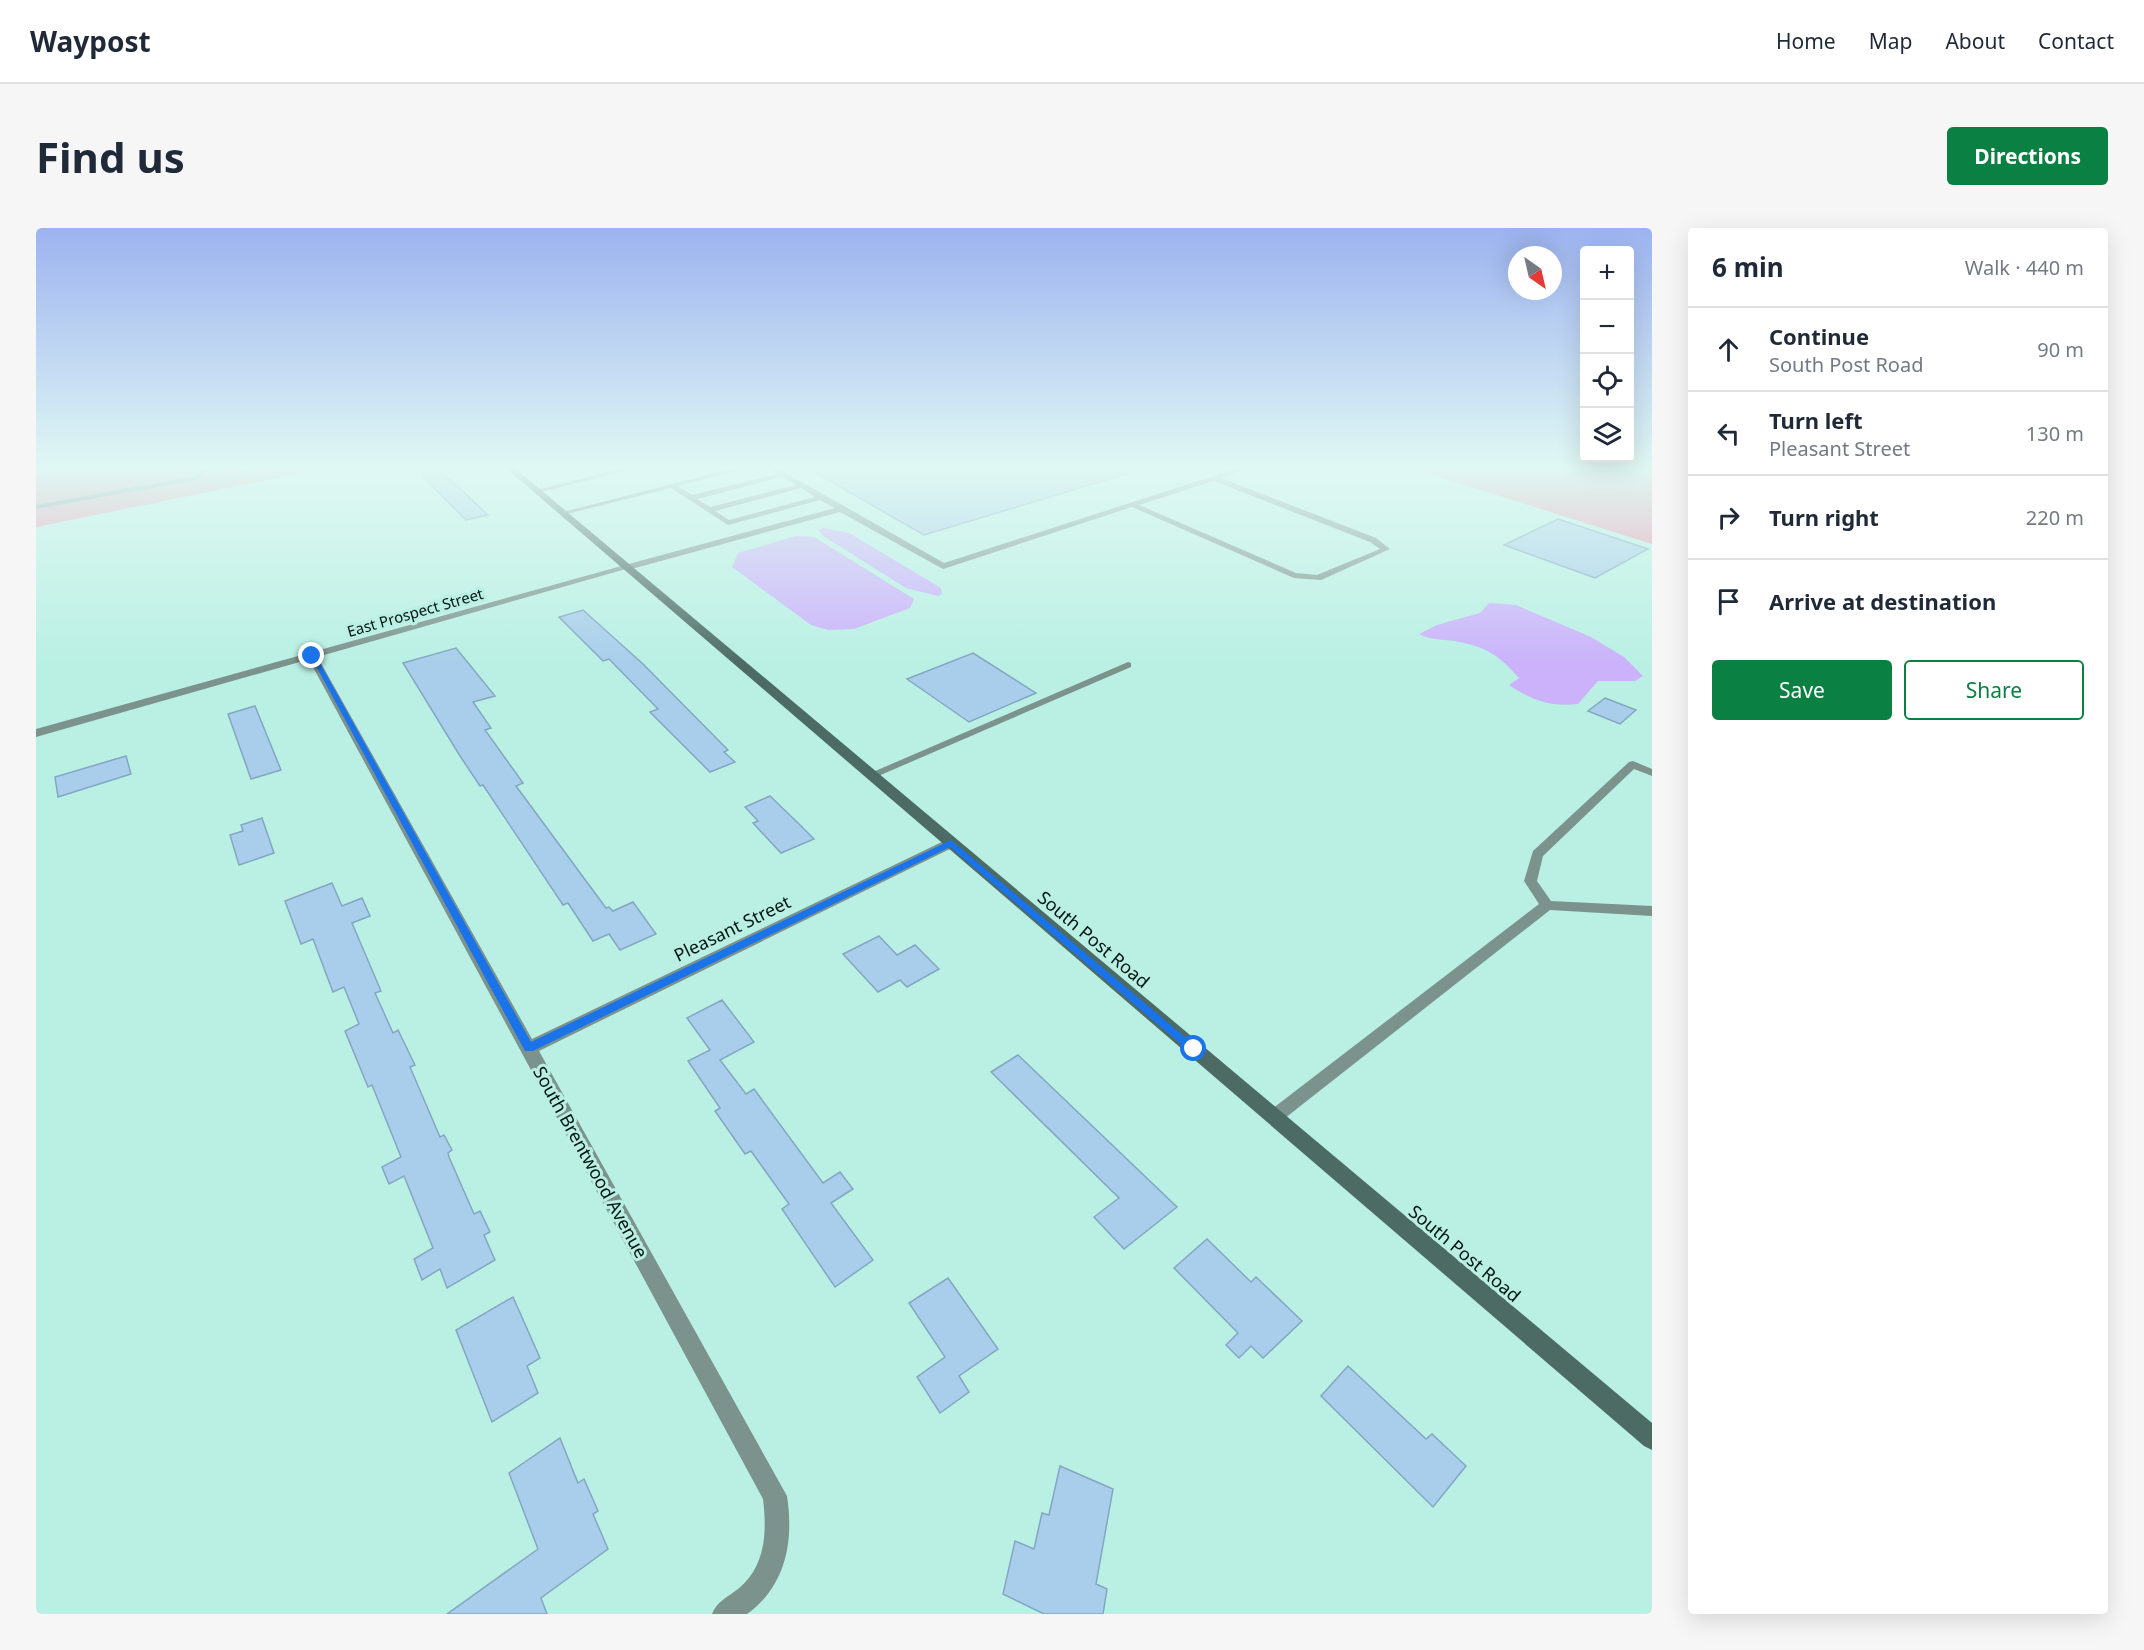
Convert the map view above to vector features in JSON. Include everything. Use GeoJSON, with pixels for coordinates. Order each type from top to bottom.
{"type":"FeatureCollection","features":[{"type":"Feature","properties":{"kind":"main road","name":"South Post Road"},"geometry":{"type":"LineString","coordinates":[[588,534],[1652,1438]]}},
{"type":"Feature","properties":{"kind":"street","name":"East Prospect Street"},"geometry":{"type":"LineString","coordinates":[[36,734],[628,567]]}},
{"type":"Feature","properties":{"kind":"street","name":"South Brentwood Avenue"},"geometry":{"type":"LineString","coordinates":[[312,656],[772,1490],[778,1514],[776,1547],[768,1571],[758,1588],[724,1614]]}},
{"type":"Feature","properties":{"kind":"street","name":"Pleasant Street"},"geometry":{"type":"LineString","coordinates":[[529,1048],[951,843]]}},
{"type":"Feature","properties":{"kind":"lane"},"geometry":{"type":"LineString","coordinates":[[628,567],[748,534]]}},
{"type":"Feature","properties":{"kind":"lane"},"geometry":{"type":"LineString","coordinates":[[886,534],[943,566],[1044,534]]}},
{"type":"Feature","properties":{"kind":"lane"},"geometry":{"type":"LineString","coordinates":[[1199,534],[1294,575],[1318,578],[1386,549],[1382,544],[1357,534]]}},
{"type":"Feature","properties":{"kind":"lane"},"geometry":{"type":"LineString","coordinates":[[872,775],[1128,665]]}},
{"type":"Feature","properties":{"kind":"lane"},"geometry":{"type":"LineString","coordinates":[[1547,904],[1530,881],[1537,854],[1633,764],[1652,773]]}},
{"type":"Feature","properties":{"kind":"lane"},"geometry":{"type":"LineString","coordinates":[[1274,1117],[1547,904],[1652,911]]}},
{"type":"Feature","properties":{"kind":"shaded area"},"geometry":{"type":"Polygon","coordinates":[[[821,534],[850,534],[941,588],[942,594],[938,596],[906,588],[821,534]]]}},
{"type":"Feature","properties":{"kind":"shaded area"},"geometry":{"type":"Polygon","coordinates":[[[1619,534],[1652,534],[1652,544],[1619,534]]]}},
{"type":"Feature","properties":{"kind":"shaded area"},"geometry":{"type":"Polygon","coordinates":[[[796,536],[814,537],[914,599],[910,608],[854,629],[828,630],[811,625],[732,567],[738,553],[796,536]]]}},
{"type":"Feature","properties":{"kind":"shaded area"},"geometry":{"type":"Polygon","coordinates":[[[1489,603],[1516,605],[1591,637],[1624,657],[1643,676],[1635,681],[1598,681],[1578,704],[1550,704],[1534,699],[1509,685],[1519,678],[1506,664],[1486,650],[1470,644],[1434,639],[1419,634],[1437,625],[1480,613],[1489,603]]]}},
{"type":"Feature","properties":{"kind":"building"},"geometry":{"type":"Polygon","coordinates":[[[1528,534],[1602,534],[1648,549],[1595,578],[1504,545],[1528,534]]]}},
{"type":"Feature","properties":{"kind":"building"},"geometry":{"type":"Polygon","coordinates":[[[583,610],[643,664],[728,750],[724,752],[735,762],[710,772],[650,712],[658,709],[609,659],[603,661],[559,617],[583,610]]]}},
{"type":"Feature","properties":{"kind":"building"},"geometry":{"type":"Polygon","coordinates":[[[456,648],[495,696],[473,702],[491,728],[485,730],[523,783],[516,786],[606,908],[609,907],[613,911],[633,902],[656,934],[620,950],[609,934],[593,941],[568,903],[563,905],[483,785],[480,786],[460,756],[403,663],[456,648]]]}},
{"type":"Feature","properties":{"kind":"building"},"geometry":{"type":"Polygon","coordinates":[[[973,653],[1036,693],[969,722],[907,679],[973,653]]]}},
{"type":"Feature","properties":{"kind":"building"},"geometry":{"type":"Polygon","coordinates":[[[1605,698],[1636,710],[1620,724],[1588,711],[1605,698]]]}},
{"type":"Feature","properties":{"kind":"building"},"geometry":{"type":"Polygon","coordinates":[[[255,706],[281,770],[251,779],[228,714],[255,706]]]}},
{"type":"Feature","properties":{"kind":"building"},"geometry":{"type":"Polygon","coordinates":[[[126,756],[131,774],[58,797],[55,777],[126,756]]]}},
{"type":"Feature","properties":{"kind":"building"},"geometry":{"type":"Polygon","coordinates":[[[770,796],[814,839],[781,853],[753,823],[758,821],[745,807],[770,796]]]}},
{"type":"Feature","properties":{"kind":"building"},"geometry":{"type":"Polygon","coordinates":[[[262,818],[274,853],[239,865],[230,835],[243,831],[241,825],[262,818]]]}},
{"type":"Feature","properties":{"kind":"building"},"geometry":{"type":"Polygon","coordinates":[[[332,883],[342,906],[362,898],[370,916],[352,923],[381,991],[375,993],[393,1033],[398,1030],[415,1065],[410,1067],[440,1137],[444,1135],[452,1150],[448,1153],[449,1157],[474,1214],[480,1211],[490,1232],[484,1235],[495,1260],[447,1288],[440,1269],[422,1280],[414,1259],[433,1248],[404,1176],[389,1184],[382,1167],[401,1157],[372,1085],[368,1087],[345,1031],[359,1024],[344,987],[333,992],[313,939],[301,944],[285,901],[332,883]]]}},
{"type":"Feature","properties":{"kind":"building"},"geometry":{"type":"Polygon","coordinates":[[[879,936],[897,955],[915,945],[939,969],[907,987],[900,980],[878,992],[843,954],[879,936]]]}},
{"type":"Feature","properties":{"kind":"building"},"geometry":{"type":"Polygon","coordinates":[[[722,1000],[754,1042],[720,1060],[746,1094],[754,1089],[823,1183],[840,1172],[853,1189],[831,1203],[873,1260],[835,1287],[782,1209],[789,1204],[751,1151],[745,1154],[715,1111],[720,1108],[688,1061],[710,1050],[687,1018],[722,1000]]]}},
{"type":"Feature","properties":{"kind":"building"},"geometry":{"type":"Polygon","coordinates":[[[1018,1055],[1177,1207],[1124,1249],[1094,1217],[1119,1198],[991,1072],[1018,1055]]]}},
{"type":"Feature","properties":{"kind":"building"},"geometry":{"type":"Polygon","coordinates":[[[1207,1239],[1251,1282],[1256,1277],[1302,1321],[1263,1358],[1251,1346],[1239,1358],[1226,1345],[1238,1333],[1174,1268],[1207,1239]]]}},
{"type":"Feature","properties":{"kind":"building"},"geometry":{"type":"Polygon","coordinates":[[[948,1278],[998,1349],[959,1376],[969,1392],[940,1413],[917,1377],[945,1357],[909,1303],[948,1278]]]}},
{"type":"Feature","properties":{"kind":"building"},"geometry":{"type":"Polygon","coordinates":[[[513,1297],[540,1358],[527,1366],[538,1393],[492,1422],[456,1330],[513,1297]]]}},
{"type":"Feature","properties":{"kind":"building"},"geometry":{"type":"Polygon","coordinates":[[[1348,1366],[1426,1439],[1432,1434],[1466,1466],[1433,1507],[1321,1396],[1348,1366]]]}},
{"type":"Feature","properties":{"kind":"building"},"geometry":{"type":"Polygon","coordinates":[[[560,1438],[578,1483],[584,1479],[598,1511],[593,1514],[608,1549],[541,1598],[547,1614],[447,1614],[538,1549],[509,1473],[560,1438]]]}},
{"type":"Feature","properties":{"kind":"building"},"geometry":{"type":"Polygon","coordinates":[[[1060,1466],[1113,1489],[1096,1584],[1107,1589],[1103,1614],[1044,1614],[1003,1594],[1015,1541],[1034,1549],[1042,1513],[1049,1515],[1060,1466]]]}},
{"type":"Feature","properties":{"kind":"route"},"geometry":{"type":"LineString","coordinates":[[312,656],[529,1048],[951,843],[1194,1049]]}}]}
